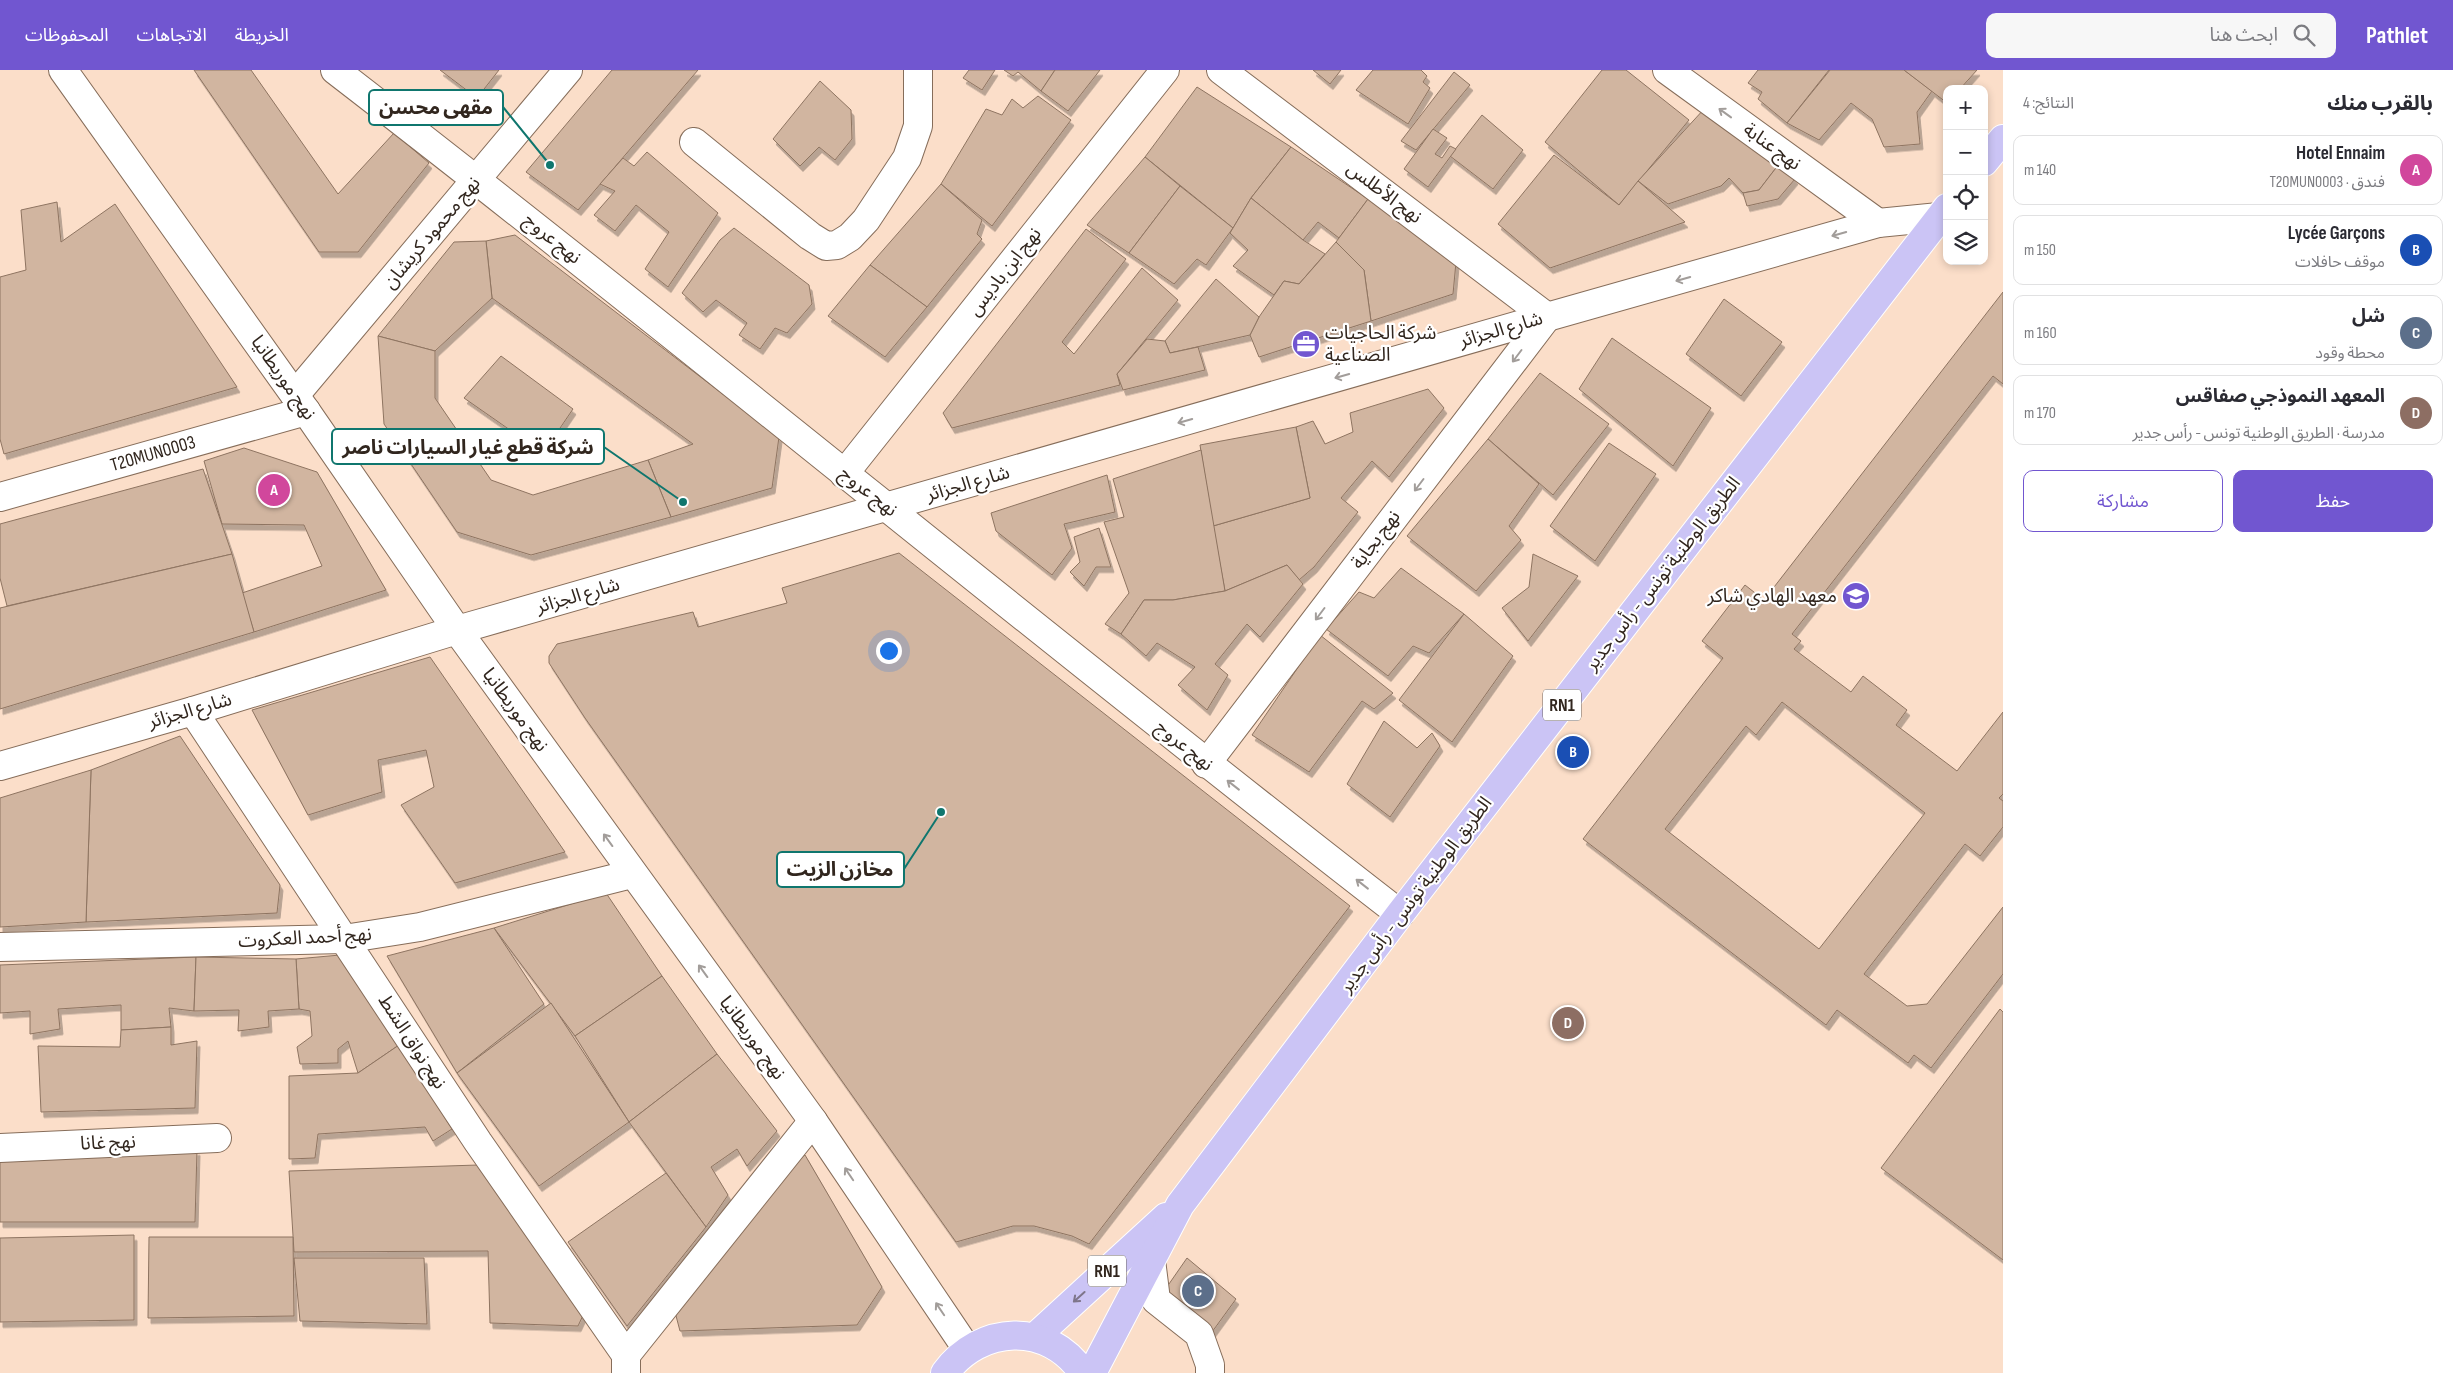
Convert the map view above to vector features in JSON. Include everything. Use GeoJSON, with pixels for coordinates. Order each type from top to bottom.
{"type":"FeatureCollection","features":[{"type":"Feature","properties":{"kind":"main road"},"geometry":{"type":"LineString","coordinates":[[1988,157],[2003,139]]}},
{"type":"Feature","properties":{"kind":"main road","name":"الطريق الوطنية تونس - رأس جدير"},"geometry":{"type":"LineString","coordinates":[[1092,1373],[1180,1205],[1400,914],[1943,212]]}},
{"type":"Feature","properties":{"kind":"main road","name":"الطريق الوطنية تونس - رأس جدير"},"geometry":{"type":"LineString","coordinates":[[1035,1337],[1180,1205]]}},
{"type":"Feature","properties":{"kind":"main road"},"geometry":{"type":"LineString","coordinates":[[945,1373],[967,1349],[996,1338],[1011,1335],[1035,1337],[1057,1347],[1075,1361],[1083,1373]]}},
{"type":"Feature","properties":{"kind":"street","name":"نهج موريطانيا"},"geometry":{"type":"LineString","coordinates":[[63,70],[301,403],[457,630],[632,874],[813,1121],[967,1349]]}},
{"type":"Feature","properties":{"kind":"street","name":"نهج عروج"},"geometry":{"type":"LineString","coordinates":[[336,70],[477,179],[844,474],[889,507],[1206,764],[1400,914]]}},
{"type":"Feature","properties":{"kind":"street","name":"نهج محمود كريشان"},"geometry":{"type":"LineString","coordinates":[[301,403],[477,179],[568,70]]}},
{"type":"Feature","properties":{"kind":"street"},"geometry":{"type":"LineString","coordinates":[[694,142],[810,236],[826,246],[837,245],[850,237],[866,220],[907,158],[918,126],[918,70]]}},
{"type":"Feature","properties":{"kind":"street","name":"نهج ابن باديس"},"geometry":{"type":"LineString","coordinates":[[844,474],[1165,70]]}},
{"type":"Feature","properties":{"kind":"street","name":"نهج الأطلس"},"geometry":{"type":"LineString","coordinates":[[1221,70],[1547,317]]}},
{"type":"Feature","properties":{"kind":"street","name":"نهج عنابة"},"geometry":{"type":"LineString","coordinates":[[1667,70],[1878,223]]}},
{"type":"Feature","properties":{"kind":"street","name":"شارع الجزائر"},"geometry":{"type":"LineString","coordinates":[[0,766],[193,711],[457,630],[1547,317],[1878,223],[1943,212]]}},
{"type":"Feature","properties":{"kind":"street","name":"نهج بجاية"},"geometry":{"type":"LineString","coordinates":[[1206,764],[1547,317]]}},
{"type":"Feature","properties":{"kind":"street","name":"T20MUN0003"},"geometry":{"type":"LineString","coordinates":[[0,497],[301,403]]}},
{"type":"Feature","properties":{"kind":"street","name":"نهج نواق الشط"},"geometry":{"type":"LineString","coordinates":[[193,711],[626,1364]]}},
{"type":"Feature","properties":{"kind":"street","name":"نهج أحمد العكروت"},"geometry":{"type":"LineString","coordinates":[[0,947],[344,939],[420,927],[632,874]]}},
{"type":"Feature","properties":{"kind":"street"},"geometry":{"type":"LineString","coordinates":[[626,1364],[813,1121]]}},
{"type":"Feature","properties":{"kind":"street","name":"نهج غانا"},"geometry":{"type":"LineString","coordinates":[[0,1148],[217,1138]]}},
{"type":"Feature","properties":{"kind":"street"},"geometry":{"type":"LineString","coordinates":[[1151,1260],[1156,1300],[1199,1334],[1210,1365],[1210,1373]]}},
{"type":"Feature","properties":{"kind":"building"},"geometry":{"type":"Polygon","coordinates":[[[194,70],[251,70],[338,194],[394,133],[429,163],[358,252],[319,252],[194,70]]]}},
{"type":"Feature","properties":{"kind":"building"},"geometry":{"type":"Polygon","coordinates":[[[440,70],[499,70],[477,98],[440,70]]]}},
{"type":"Feature","properties":{"kind":"building"},"geometry":{"type":"Polygon","coordinates":[[[612,70],[698,70],[578,210],[526,172],[612,70]]]}},
{"type":"Feature","properties":{"kind":"building"},"geometry":{"type":"Polygon","coordinates":[[[969,70],[995,70],[982,90],[963,78],[969,70]]]}},
{"type":"Feature","properties":{"kind":"building"},"geometry":{"type":"Polygon","coordinates":[[[1004,70],[1055,70],[1041,91],[1018,72],[1013,76],[1004,70]]]}},
{"type":"Feature","properties":{"kind":"building"},"geometry":{"type":"Polygon","coordinates":[[[1055,70],[1100,70],[1068,111],[1041,91],[1055,70]]]}},
{"type":"Feature","properties":{"kind":"building"},"geometry":{"type":"Polygon","coordinates":[[[1313,70],[1341,70],[1330,84],[1313,70]]]}},
{"type":"Feature","properties":{"kind":"building"},"geometry":{"type":"Polygon","coordinates":[[[1373,70],[1421,70],[1427,76],[1423,82],[1430,88],[1408,124],[1356,90],[1373,70]]]}},
{"type":"Feature","properties":{"kind":"building"},"geometry":{"type":"Polygon","coordinates":[[[1602,70],[1626,70],[1689,120],[1619,205],[1545,142],[1602,70]]]}},
{"type":"Feature","properties":{"kind":"building"},"geometry":{"type":"Polygon","coordinates":[[[1758,70],[1829,70],[1787,123],[1758,99],[1762,92],[1748,83],[1758,70]]]}},
{"type":"Feature","properties":{"kind":"building"},"geometry":{"type":"Polygon","coordinates":[[[1830,70],[1904,70],[1932,91],[1917,112],[1920,144],[1884,147],[1872,119],[1851,103],[1819,140],[1787,123],[1830,70]]]}},
{"type":"Feature","properties":{"kind":"building"},"geometry":{"type":"Polygon","coordinates":[[[1904,70],[1977,70],[1964,85],[1943,85],[1943,100],[1904,70]]]}},
{"type":"Feature","properties":{"kind":"building"},"geometry":{"type":"Polygon","coordinates":[[[1454,72],[1470,85],[1416,150],[1401,141],[1454,72]]]}},
{"type":"Feature","properties":{"kind":"building"},"geometry":{"type":"Polygon","coordinates":[[[820,81],[851,110],[852,139],[835,160],[819,147],[800,166],[773,139],[820,81]]]}},
{"type":"Feature","properties":{"kind":"building"},"geometry":{"type":"Polygon","coordinates":[[[1197,87],[1291,147],[1251,198],[1233,228],[1145,157],[1197,87]]]}},
{"type":"Feature","properties":{"kind":"building"},"geometry":{"type":"Polygon","coordinates":[[[1038,96],[1071,120],[992,226],[941,184],[986,109],[1002,115],[1012,99],[1023,108],[1038,96]]]}},
{"type":"Feature","properties":{"kind":"building"},"geometry":{"type":"Polygon","coordinates":[[[1705,108],[1779,164],[1759,190],[1743,193],[1729,178],[1721,186],[1668,204],[1638,181],[1705,108]]]}},
{"type":"Feature","properties":{"kind":"building"},"geometry":{"type":"Polygon","coordinates":[[[1482,115],[1523,150],[1493,189],[1450,156],[1482,115]]]}},
{"type":"Feature","properties":{"kind":"building"},"geometry":{"type":"Polygon","coordinates":[[[1433,129],[1447,138],[1435,154],[1442,158],[1450,146],[1456,149],[1428,187],[1404,169],[1433,129]]]}},
{"type":"Feature","properties":{"kind":"building"},"geometry":{"type":"Polygon","coordinates":[[[1291,147],[1368,199],[1339,238],[1318,222],[1303,240],[1251,198],[1291,147]]]}},
{"type":"Feature","properties":{"kind":"building"},"geometry":{"type":"Polygon","coordinates":[[[647,152],[718,213],[668,287],[645,269],[669,232],[636,205],[615,231],[594,215],[615,191],[600,184],[623,158],[634,166],[647,152]]]}},
{"type":"Feature","properties":{"kind":"building"},"geometry":{"type":"Polygon","coordinates":[[[1554,155],[1619,205],[1638,181],[1685,222],[1550,268],[1498,224],[1554,155]]]}},
{"type":"Feature","properties":{"kind":"building"},"geometry":{"type":"Polygon","coordinates":[[[1145,157],[1180,186],[1129,253],[1087,225],[1145,157]]]}},
{"type":"Feature","properties":{"kind":"building"},"geometry":{"type":"Polygon","coordinates":[[[1779,164],[1795,179],[1778,199],[1747,206],[1743,193],[1759,190],[1779,164]]]}},
{"type":"Feature","properties":{"kind":"building"},"geometry":{"type":"Polygon","coordinates":[[[941,184],[982,220],[977,234],[982,239],[927,307],[870,265],[941,184]]]}},
{"type":"Feature","properties":{"kind":"building"},"geometry":{"type":"Polygon","coordinates":[[[1180,186],[1233,228],[1206,265],[1197,259],[1174,284],[1129,253],[1180,186]]]}},
{"type":"Feature","properties":{"kind":"building"},"geometry":{"type":"Polygon","coordinates":[[[1251,198],[1303,240],[1325,254],[1299,284],[1284,281],[1274,295],[1233,266],[1248,250],[1230,233],[1251,198]]]}},
{"type":"Feature","properties":{"kind":"building"},"geometry":{"type":"Polygon","coordinates":[[[1368,199],[1456,262],[1453,294],[1371,321],[1364,270],[1336,242],[1368,199]]]}},
{"type":"Feature","properties":{"kind":"building"},"geometry":{"type":"Polygon","coordinates":[[[57,202],[61,242],[115,204],[237,387],[4,454],[0,439],[0,277],[26,270],[21,210],[57,202]]]}},
{"type":"Feature","properties":{"kind":"building"},"geometry":{"type":"Polygon","coordinates":[[[734,228],[809,285],[812,304],[787,333],[775,328],[760,349],[739,335],[747,323],[716,300],[703,312],[682,293],[720,240],[734,228]]]}},
{"type":"Feature","properties":{"kind":"building"},"geometry":{"type":"Polygon","coordinates":[[[1086,229],[1126,259],[1062,342],[1074,354],[1142,268],[1178,300],[1117,374],[1120,385],[952,428],[943,413],[1086,229]]]}},
{"type":"Feature","properties":{"kind":"building"},"geometry":{"type":"Polygon","coordinates":[[[515,235],[779,437],[772,488],[671,517],[648,460],[693,444],[492,298],[486,241],[515,235]]]}},
{"type":"Feature","properties":{"kind":"building"},"geometry":{"type":"Polygon","coordinates":[[[486,241],[492,298],[435,351],[378,336],[454,242],[486,241]]]}},
{"type":"Feature","properties":{"kind":"building"},"geometry":{"type":"Polygon","coordinates":[[[1336,242],[1364,270],[1371,321],[1259,357],[1250,335],[1259,317],[1284,281],[1299,284],[1336,242]]]}},
{"type":"Feature","properties":{"kind":"building"},"geometry":{"type":"Polygon","coordinates":[[[870,265],[927,307],[885,357],[828,316],[870,265]]]}},
{"type":"Feature","properties":{"kind":"building"},"geometry":{"type":"Polygon","coordinates":[[[1216,279],[1259,317],[1250,335],[1170,353],[1165,341],[1216,279]]]}},
{"type":"Feature","properties":{"kind":"building"},"geometry":{"type":"Polygon","coordinates":[[[2003,292],[2003,384],[1993,376],[1792,634],[1801,641],[1794,649],[1851,692],[1863,676],[1907,710],[1896,725],[1957,771],[2003,712],[2003,794],[1999,798],[2003,801],[2003,827],[1980,856],[1965,844],[1864,974],[1907,1006],[1927,1004],[2003,907],[2003,974],[1931,1068],[1914,1055],[1908,1063],[1837,1010],[1826,1025],[1583,839],[1723,658],[1702,641],[1745,585],[1764,600],[2003,292]],[[1782,702],[1756,735],[1746,726],[1665,829],[1819,949],[1925,813],[1782,702]]]}},
{"type":"Feature","properties":{"kind":"building"},"geometry":{"type":"Polygon","coordinates":[[[1724,299],[1782,342],[1741,396],[1686,354],[1724,299]]]}},
{"type":"Feature","properties":{"kind":"building"},"geometry":{"type":"Polygon","coordinates":[[[378,336],[435,351],[435,398],[491,480],[533,495],[648,460],[671,517],[531,555],[457,532],[384,424],[378,336]]]}},
{"type":"Feature","properties":{"kind":"building"},"geometry":{"type":"Polygon","coordinates":[[[1612,338],[1711,408],[1673,466],[1579,389],[1612,338]]]}},
{"type":"Feature","properties":{"kind":"building"},"geometry":{"type":"Polygon","coordinates":[[[1147,339],[1165,341],[1170,353],[1198,347],[1205,370],[1123,390],[1117,374],[1147,339]]]}},
{"type":"Feature","properties":{"kind":"building"},"geometry":{"type":"Polygon","coordinates":[[[501,356],[573,409],[543,453],[464,398],[501,356]]]}},
{"type":"Feature","properties":{"kind":"building"},"geometry":{"type":"Polygon","coordinates":[[[1540,373],[1609,424],[1553,495],[1488,439],[1540,373]]]}},
{"type":"Feature","properties":{"kind":"building"},"geometry":{"type":"Polygon","coordinates":[[[1428,389],[1444,408],[1389,477],[1372,461],[1341,498],[1358,512],[1314,567],[1299,580],[1287,565],[1225,591],[1213,526],[1310,498],[1296,427],[1313,421],[1325,444],[1353,432],[1350,413],[1428,389]]]}},
{"type":"Feature","properties":{"kind":"building"},"geometry":{"type":"Polygon","coordinates":[[[1296,427],[1310,498],[1213,526],[1200,445],[1296,427]]]}},
{"type":"Feature","properties":{"kind":"building"},"geometry":{"type":"Polygon","coordinates":[[[1488,439],[1539,484],[1509,526],[1521,540],[1476,591],[1407,536],[1488,439]]]}},
{"type":"Feature","properties":{"kind":"building"},"geometry":{"type":"Polygon","coordinates":[[[1609,443],[1656,474],[1595,561],[1550,526],[1609,443]]]}},
{"type":"Feature","properties":{"kind":"building"},"geometry":{"type":"Polygon","coordinates":[[[244,448],[317,472],[386,590],[254,632],[242,593],[322,566],[304,525],[222,524],[204,461],[244,448]]]}},
{"type":"Feature","properties":{"kind":"building"},"geometry":{"type":"Polygon","coordinates":[[[1201,450],[1225,591],[1173,600],[1144,600],[1121,634],[1105,624],[1129,593],[1104,522],[1124,517],[1113,479],[1201,450]]]}},
{"type":"Feature","properties":{"kind":"building"},"geometry":{"type":"Polygon","coordinates":[[[203,469],[232,554],[7,606],[0,578],[0,524],[203,469]]]}},
{"type":"Feature","properties":{"kind":"building"},"geometry":{"type":"Polygon","coordinates":[[[1107,475],[1115,512],[1064,524],[1072,548],[1052,575],[996,531],[991,513],[1107,475]]]}},
{"type":"Feature","properties":{"kind":"building"},"geometry":{"type":"Polygon","coordinates":[[[1099,528],[1111,567],[1096,567],[1084,586],[1070,572],[1080,562],[1074,537],[1099,528]]]}},
{"type":"Feature","properties":{"kind":"building"},"geometry":{"type":"Polygon","coordinates":[[[899,553],[1350,906],[1089,1244],[1072,1236],[1034,1226],[1013,1226],[956,1242],[585,718],[549,663],[549,656],[557,644],[693,612],[698,627],[787,603],[782,588],[899,553]]]}},
{"type":"Feature","properties":{"kind":"building"},"geometry":{"type":"Polygon","coordinates":[[[232,554],[254,632],[0,709],[0,608],[232,554]]]}},
{"type":"Feature","properties":{"kind":"building"},"geometry":{"type":"Polygon","coordinates":[[[1533,554],[1578,576],[1528,641],[1502,608],[1529,587],[1533,554]]]}},
{"type":"Feature","properties":{"kind":"building"},"geometry":{"type":"Polygon","coordinates":[[[1287,565],[1303,584],[1260,637],[1247,624],[1215,664],[1228,675],[1207,710],[1178,685],[1195,667],[1157,643],[1146,656],[1121,634],[1144,600],[1173,600],[1225,591],[1287,565]]]}},
{"type":"Feature","properties":{"kind":"building"},"geometry":{"type":"Polygon","coordinates":[[[1401,568],[1464,614],[1429,653],[1413,646],[1388,676],[1326,629],[1359,592],[1374,598],[1401,568]]]}},
{"type":"Feature","properties":{"kind":"building"},"geometry":{"type":"Polygon","coordinates":[[[1464,614],[1513,656],[1452,742],[1399,700],[1464,614]]]}},
{"type":"Feature","properties":{"kind":"building"},"geometry":{"type":"Polygon","coordinates":[[[1320,635],[1393,693],[1374,709],[1362,701],[1309,772],[1252,735],[1320,635]]]}},
{"type":"Feature","properties":{"kind":"building"},"geometry":{"type":"Polygon","coordinates":[[[430,657],[565,852],[455,883],[401,805],[434,787],[426,750],[378,760],[382,792],[308,815],[252,710],[430,657]]]}},
{"type":"Feature","properties":{"kind":"building"},"geometry":{"type":"Polygon","coordinates":[[[1384,721],[1417,748],[1432,733],[1440,746],[1390,817],[1347,784],[1384,721]]]}},
{"type":"Feature","properties":{"kind":"building"},"geometry":{"type":"Polygon","coordinates":[[[180,736],[280,885],[277,913],[86,922],[91,770],[180,736]]]}},
{"type":"Feature","properties":{"kind":"building"},"geometry":{"type":"Polygon","coordinates":[[[91,770],[86,922],[0,927],[0,798],[91,770]]]}},
{"type":"Feature","properties":{"kind":"building"},"geometry":{"type":"Polygon","coordinates":[[[606,893],[662,976],[575,1036],[494,928],[606,893]]]}},
{"type":"Feature","properties":{"kind":"building"},"geometry":{"type":"Polygon","coordinates":[[[494,928],[544,1004],[457,1073],[387,956],[494,928]]]}},
{"type":"Feature","properties":{"kind":"building"},"geometry":{"type":"Polygon","coordinates":[[[340,955],[399,1045],[358,1073],[348,1041],[338,1049],[338,1063],[300,1064],[297,1047],[312,1036],[310,1011],[299,1009],[296,959],[340,955]]]}},
{"type":"Feature","properties":{"kind":"building"},"geometry":{"type":"Polygon","coordinates":[[[196,957],[194,1011],[169,1008],[171,1027],[121,1030],[121,1005],[58,1009],[60,1029],[30,1034],[30,1011],[0,1013],[0,965],[196,957]]]}},
{"type":"Feature","properties":{"kind":"building"},"geometry":{"type":"Polygon","coordinates":[[[196,957],[296,959],[299,1009],[268,1011],[269,1027],[238,1031],[239,1010],[194,1011],[196,957]]]}},
{"type":"Feature","properties":{"kind":"building"},"geometry":{"type":"Polygon","coordinates":[[[662,976],[717,1054],[629,1122],[575,1036],[662,976]]]}},
{"type":"Feature","properties":{"kind":"building"},"geometry":{"type":"Polygon","coordinates":[[[551,1003],[629,1122],[539,1186],[457,1073],[551,1003]]]}},
{"type":"Feature","properties":{"kind":"building"},"geometry":{"type":"Polygon","coordinates":[[[2000,1009],[2003,1012],[2003,1260],[1881,1168],[2000,1009]]]}},
{"type":"Feature","properties":{"kind":"building"},"geometry":{"type":"Polygon","coordinates":[[[171,1027],[171,1045],[197,1041],[195,1108],[41,1112],[38,1046],[120,1047],[121,1030],[171,1027]]]}},
{"type":"Feature","properties":{"kind":"building"},"geometry":{"type":"Polygon","coordinates":[[[399,1045],[452,1129],[433,1141],[425,1127],[318,1134],[315,1158],[289,1159],[289,1076],[358,1073],[399,1045]]]}},
{"type":"Feature","properties":{"kind":"building"},"geometry":{"type":"Polygon","coordinates":[[[717,1054],[777,1131],[747,1166],[737,1149],[711,1167],[728,1195],[706,1227],[629,1122],[717,1054]]]}},
{"type":"Feature","properties":{"kind":"building"},"geometry":{"type":"Polygon","coordinates":[[[197,1150],[195,1222],[0,1222],[0,1159],[197,1150]]]}},
{"type":"Feature","properties":{"kind":"building"},"geometry":{"type":"Polygon","coordinates":[[[805,1155],[882,1287],[857,1325],[680,1331],[675,1312],[790,1164],[805,1155]]]}},
{"type":"Feature","properties":{"kind":"building"},"geometry":{"type":"Polygon","coordinates":[[[478,1165],[585,1311],[578,1326],[490,1323],[488,1251],[294,1252],[289,1171],[478,1165]]]}},
{"type":"Feature","properties":{"kind":"building"},"geometry":{"type":"Polygon","coordinates":[[[666,1173],[706,1227],[627,1326],[568,1242],[666,1173]]]}},
{"type":"Feature","properties":{"kind":"building"},"geometry":{"type":"Polygon","coordinates":[[[134,1235],[134,1320],[0,1322],[0,1238],[134,1235]]]}},
{"type":"Feature","properties":{"kind":"building"},"geometry":{"type":"Polygon","coordinates":[[[149,1237],[293,1237],[294,1316],[148,1318],[149,1237]]]}},
{"type":"Feature","properties":{"kind":"building"},"geometry":{"type":"Polygon","coordinates":[[[294,1258],[424,1258],[427,1324],[300,1321],[294,1258]]]}},
{"type":"Feature","properties":{"kind":"building"},"geometry":{"type":"Polygon","coordinates":[[[1187,1258],[1236,1299],[1212,1332],[1162,1294],[1187,1258]]]}},
{"type":"Feature","properties":{"kind":"place","name":"مقهى محسن"},"geometry":{"type":"Point","coordinates":[550,165]}},
{"type":"Feature","properties":{"kind":"place","name":"شركة الحاجيات الصناعية"},"geometry":{"type":"Point","coordinates":[1306,344]}},
{"type":"Feature","properties":{"kind":"place","name":"Hotel Ennaim"},"geometry":{"type":"Point","coordinates":[274,490]}},
{"type":"Feature","properties":{"kind":"place","name":"شركة قطع غيار السيارات ناصر"},"geometry":{"type":"Point","coordinates":[683,502]}},
{"type":"Feature","properties":{"kind":"place","name":"معهد الهادي شاكر"},"geometry":{"type":"Point","coordinates":[1856,596]}},
{"type":"Feature","properties":{"kind":"place","name":"Lycée Garçons"},"geometry":{"type":"Point","coordinates":[1573,752]}},
{"type":"Feature","properties":{"kind":"place","name":"مخازن الزيت"},"geometry":{"type":"Point","coordinates":[941,812]}},
{"type":"Feature","properties":{"kind":"place","name":"المعهد النموذجي صفاقس"},"geometry":{"type":"Point","coordinates":[1568,1023]}},
{"type":"Feature","properties":{"kind":"place","name":"شل"},"geometry":{"type":"Point","coordinates":[1198,1291]}}]}
